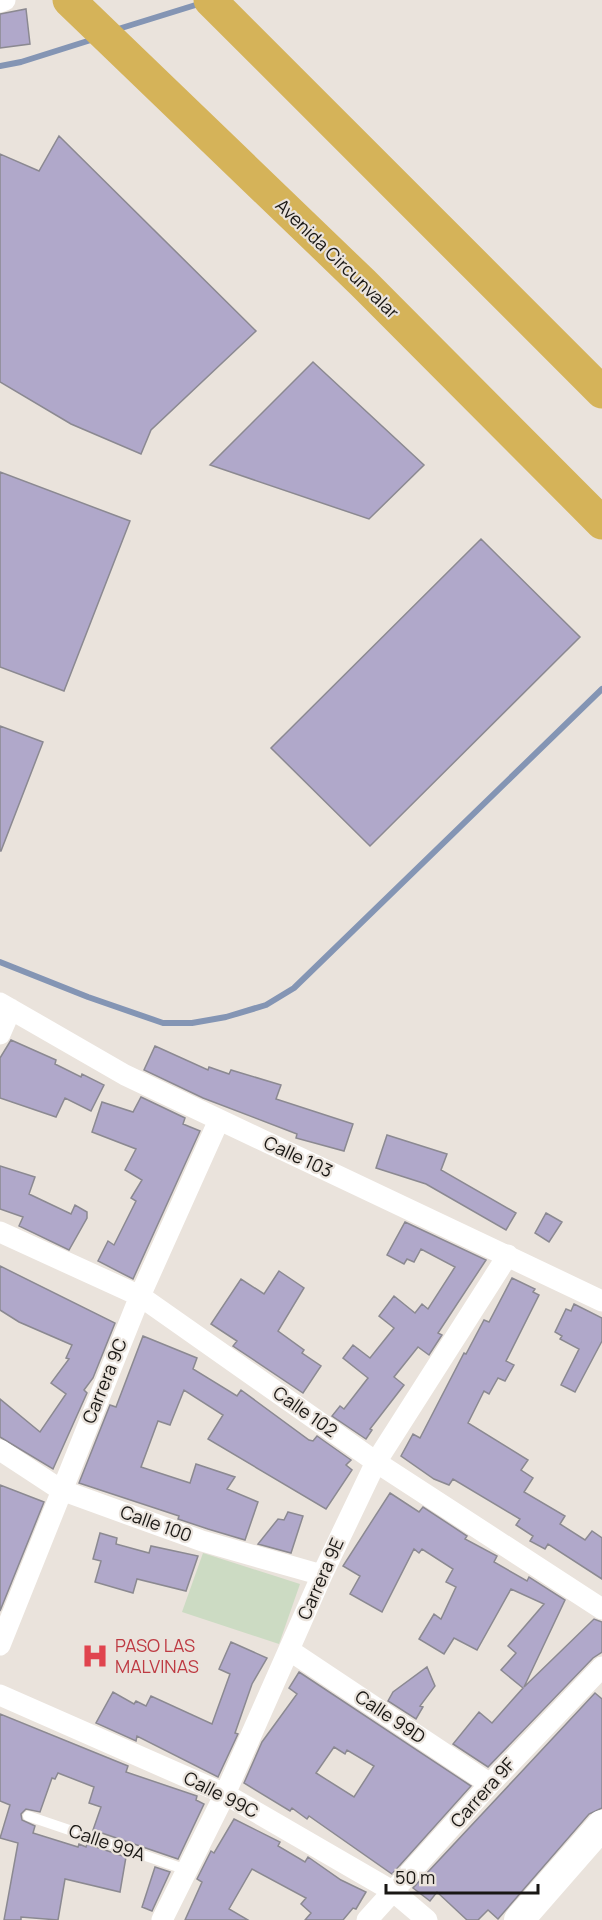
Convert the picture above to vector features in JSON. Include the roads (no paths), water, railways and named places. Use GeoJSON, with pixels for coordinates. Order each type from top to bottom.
{"type":"FeatureCollection","features":[{"type":"Feature","properties":{"kind":"highway","name":"Avenida Circunvalar"},"geometry":{"type":"LineString","coordinates":[[69,0],[363,283],[602,523]]}},
{"type":"Feature","properties":{"kind":"highway"},"geometry":{"type":"LineString","coordinates":[[216,5],[602,392]]}},
{"type":"Feature","properties":{"kind":"street"},"geometry":{"type":"LineString","coordinates":[[0,1034],[5,1006]]}},
{"type":"Feature","properties":{"kind":"street","name":"Calle 103"},"geometry":{"type":"LineString","coordinates":[[5,1006],[125,1075],[602,1301]]}},
{"type":"Feature","properties":{"kind":"street","name":"Carrera 9C"},"geometry":{"type":"LineString","coordinates":[[0,1645],[140,1296],[219,1120]]}},
{"type":"Feature","properties":{"kind":"street","name":"Calle 102"},"geometry":{"type":"LineString","coordinates":[[0,1232],[140,1296],[376,1462],[602,1609]]}},
{"type":"Feature","properties":{"kind":"street","name":"Carrera 9E"},"geometry":{"type":"LineString","coordinates":[[162,1920],[225,1794],[321,1575],[376,1462],[508,1255]]}},
{"type":"Feature","properties":{"kind":"street","name":"Calle 100"},"geometry":{"type":"LineString","coordinates":[[0,1450],[61,1490],[202,1540],[321,1575]]}},
{"type":"Feature","properties":{"kind":"street","name":"Calle 99D"},"geometry":{"type":"LineString","coordinates":[[289,1650],[490,1784]]}},
{"type":"Feature","properties":{"kind":"street","name":"Carrera 9F"},"geometry":{"type":"LineString","coordinates":[[367,1920],[490,1784],[602,1667]]}},
{"type":"Feature","properties":{"kind":"street","name":"Calle 99C"},"geometry":{"type":"LineString","coordinates":[[0,1695],[225,1794],[394,1892],[427,1920]]}},
{"type":"Feature","properties":{"kind":"street"},"geometry":{"type":"LineString","coordinates":[[523,1918],[602,1825]]}},
{"type":"Feature","properties":{"kind":"lane","name":"Calle 99A"},"geometry":{"type":"LineString","coordinates":[[28,1816],[187,1870]]}},
{"type":"Feature","properties":{"kind":"waterway"},"geometry":{"type":"LineString","coordinates":[[115,30],[202,3]]}},
{"type":"Feature","properties":{"kind":"waterway"},"geometry":{"type":"LineString","coordinates":[[0,66],[21,62],[94,39]]}},
{"type":"Feature","properties":{"kind":"waterway"},"geometry":{"type":"LineString","coordinates":[[0,962],[88,997],[163,1023],[192,1023],[226,1017],[266,1005],[294,988],[602,689]]}},
{"type":"Feature","properties":{"kind":"place","name":"PASO LAS MALVINAS"},"geometry":{"type":"Point","coordinates":[95,1656]}}]}
